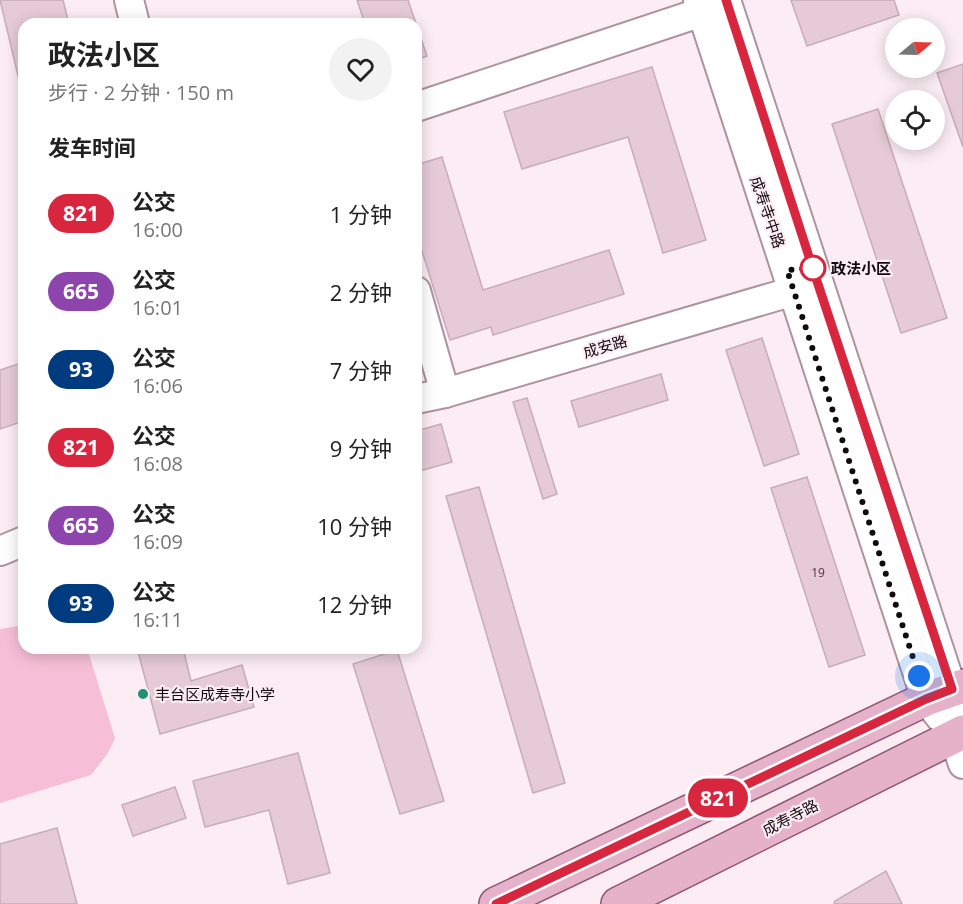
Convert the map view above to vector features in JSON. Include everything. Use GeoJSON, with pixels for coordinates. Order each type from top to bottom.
{"type":"FeatureCollection","features":[{"type":"Feature","properties":{"kind":"main road"},"geometry":{"type":"LineString","coordinates":[[496,904],[947,691]]}},
{"type":"Feature","properties":{"kind":"main road","name":"成寿寺路"},"geometry":{"type":"LineString","coordinates":[[618,904],[960,744]]}},
{"type":"Feature","properties":{"kind":"street"},"geometry":{"type":"LineString","coordinates":[[129,0],[134,18]]}},
{"type":"Feature","properties":{"kind":"street"},"geometry":{"type":"LineString","coordinates":[[422,105],[709,4]]}},
{"type":"Feature","properties":{"kind":"street","name":"成寿寺中路"},"geometry":{"type":"LineString","coordinates":[[709,4],[794,291],[947,691]]}},
{"type":"Feature","properties":{"kind":"street","name":"成寿寺中路"},"geometry":{"type":"LineString","coordinates":[[709,4],[813,269],[947,691],[960,744]]}},
{"type":"Feature","properties":{"kind":"street","name":"成安路"},"geometry":{"type":"LineString","coordinates":[[422,398],[794,291]]}},
{"type":"Feature","properties":{"kind":"street"},"geometry":{"type":"LineString","coordinates":[[422,312],[445,393]]}},
{"type":"Feature","properties":{"kind":"street"},"geometry":{"type":"LineString","coordinates":[[0,551],[18,544]]}},
{"type":"Feature","properties":{"kind":"shaded area"},"geometry":{"type":"Polygon","coordinates":[[[18,626],[18,654],[89,654],[115,738],[108,753],[91,775],[0,803],[0,629],[18,626]]]}},
{"type":"Feature","properties":{"kind":"building"},"geometry":{"type":"Polygon","coordinates":[[[0,0],[63,0],[68,18],[18,18],[18,76],[0,0]]]}},
{"type":"Feature","properties":{"kind":"building"},"geometry":{"type":"Polygon","coordinates":[[[357,0],[408,0],[414,18],[363,18],[357,0]]]}},
{"type":"Feature","properties":{"kind":"building"},"geometry":{"type":"Polygon","coordinates":[[[791,0],[894,0],[899,15],[807,46],[791,0]]]}},
{"type":"Feature","properties":{"kind":"building"},"geometry":{"type":"Polygon","coordinates":[[[422,41],[427,56],[422,58],[422,41]]]}},
{"type":"Feature","properties":{"kind":"building"},"geometry":{"type":"Polygon","coordinates":[[[963,64],[963,147],[945,90],[939,78],[945,78],[945,70],[963,64]]]}},
{"type":"Feature","properties":{"kind":"building"},"geometry":{"type":"Polygon","coordinates":[[[652,67],[706,240],[663,253],[628,137],[522,169],[504,112],[652,67]]]}},
{"type":"Feature","properties":{"kind":"building"},"geometry":{"type":"Polygon","coordinates":[[[878,109],[885,130],[885,150],[892,150],[947,318],[901,333],[832,124],[878,109]]]}},
{"type":"Feature","properties":{"kind":"building"},"geometry":{"type":"Polygon","coordinates":[[[442,157],[483,290],[609,250],[624,294],[493,335],[491,327],[450,340],[422,251],[422,163],[442,157]]]}},
{"type":"Feature","properties":{"kind":"building"},"geometry":{"type":"Polygon","coordinates":[[[762,338],[799,454],[764,466],[726,350],[762,338]]]}},
{"type":"Feature","properties":{"kind":"building"},"geometry":{"type":"Polygon","coordinates":[[[18,364],[18,423],[0,429],[0,370],[18,364]]]}},
{"type":"Feature","properties":{"kind":"building"},"geometry":{"type":"Polygon","coordinates":[[[661,374],[668,400],[579,427],[571,401],[661,374]]]}},
{"type":"Feature","properties":{"kind":"building"},"geometry":{"type":"Polygon","coordinates":[[[527,398],[557,494],[543,499],[513,402],[527,398]]]}},
{"type":"Feature","properties":{"kind":"building"},"geometry":{"type":"Polygon","coordinates":[[[441,424],[452,462],[422,470],[422,429],[441,424]]]}},
{"type":"Feature","properties":{"kind":"building"},"geometry":{"type":"Polygon","coordinates":[[[807,477],[865,655],[829,667],[771,488],[807,477]]]}},
{"type":"Feature","properties":{"kind":"building"},"geometry":{"type":"Polygon","coordinates":[[[479,487],[565,783],[533,793],[446,496],[479,487]]]}},
{"type":"Feature","properties":{"kind":"building"},"geometry":{"type":"Polygon","coordinates":[[[139,654],[184,654],[191,681],[242,665],[254,707],[160,734],[139,654]]]}},
{"type":"Feature","properties":{"kind":"building"},"geometry":{"type":"Polygon","coordinates":[[[384,654],[398,654],[444,801],[400,814],[353,664],[384,654]]]}},
{"type":"Feature","properties":{"kind":"building"},"geometry":{"type":"Polygon","coordinates":[[[298,753],[330,873],[288,884],[269,810],[205,827],[193,781],[298,753]]]}},
{"type":"Feature","properties":{"kind":"building"},"geometry":{"type":"Polygon","coordinates":[[[175,787],[186,818],[133,836],[122,805],[175,787]]]}},
{"type":"Feature","properties":{"kind":"building"},"geometry":{"type":"Polygon","coordinates":[[[57,828],[77,904],[0,904],[0,844],[57,828]]]}},
{"type":"Feature","properties":{"kind":"building"},"geometry":{"type":"Polygon","coordinates":[[[886,871],[902,904],[834,904],[835,901],[886,871]]]}},
{"type":"Feature","properties":{"kind":"bus line","name":"821"},"geometry":{"type":"LineString","coordinates":[[496,904],[926,699],[952,689],[726,0]]}},
{"type":"Feature","properties":{"kind":"place","name":"政法小区"},"geometry":{"type":"Point","coordinates":[813,268]}},
{"type":"Feature","properties":{"kind":"place","name":"丰台区成寿寺小学"},"geometry":{"type":"Point","coordinates":[143,694]}},
{"type":"Feature","properties":{"kind":"route"},"geometry":{"type":"LineString","coordinates":[[813,268],[787,270],[919,676]]}}]}
